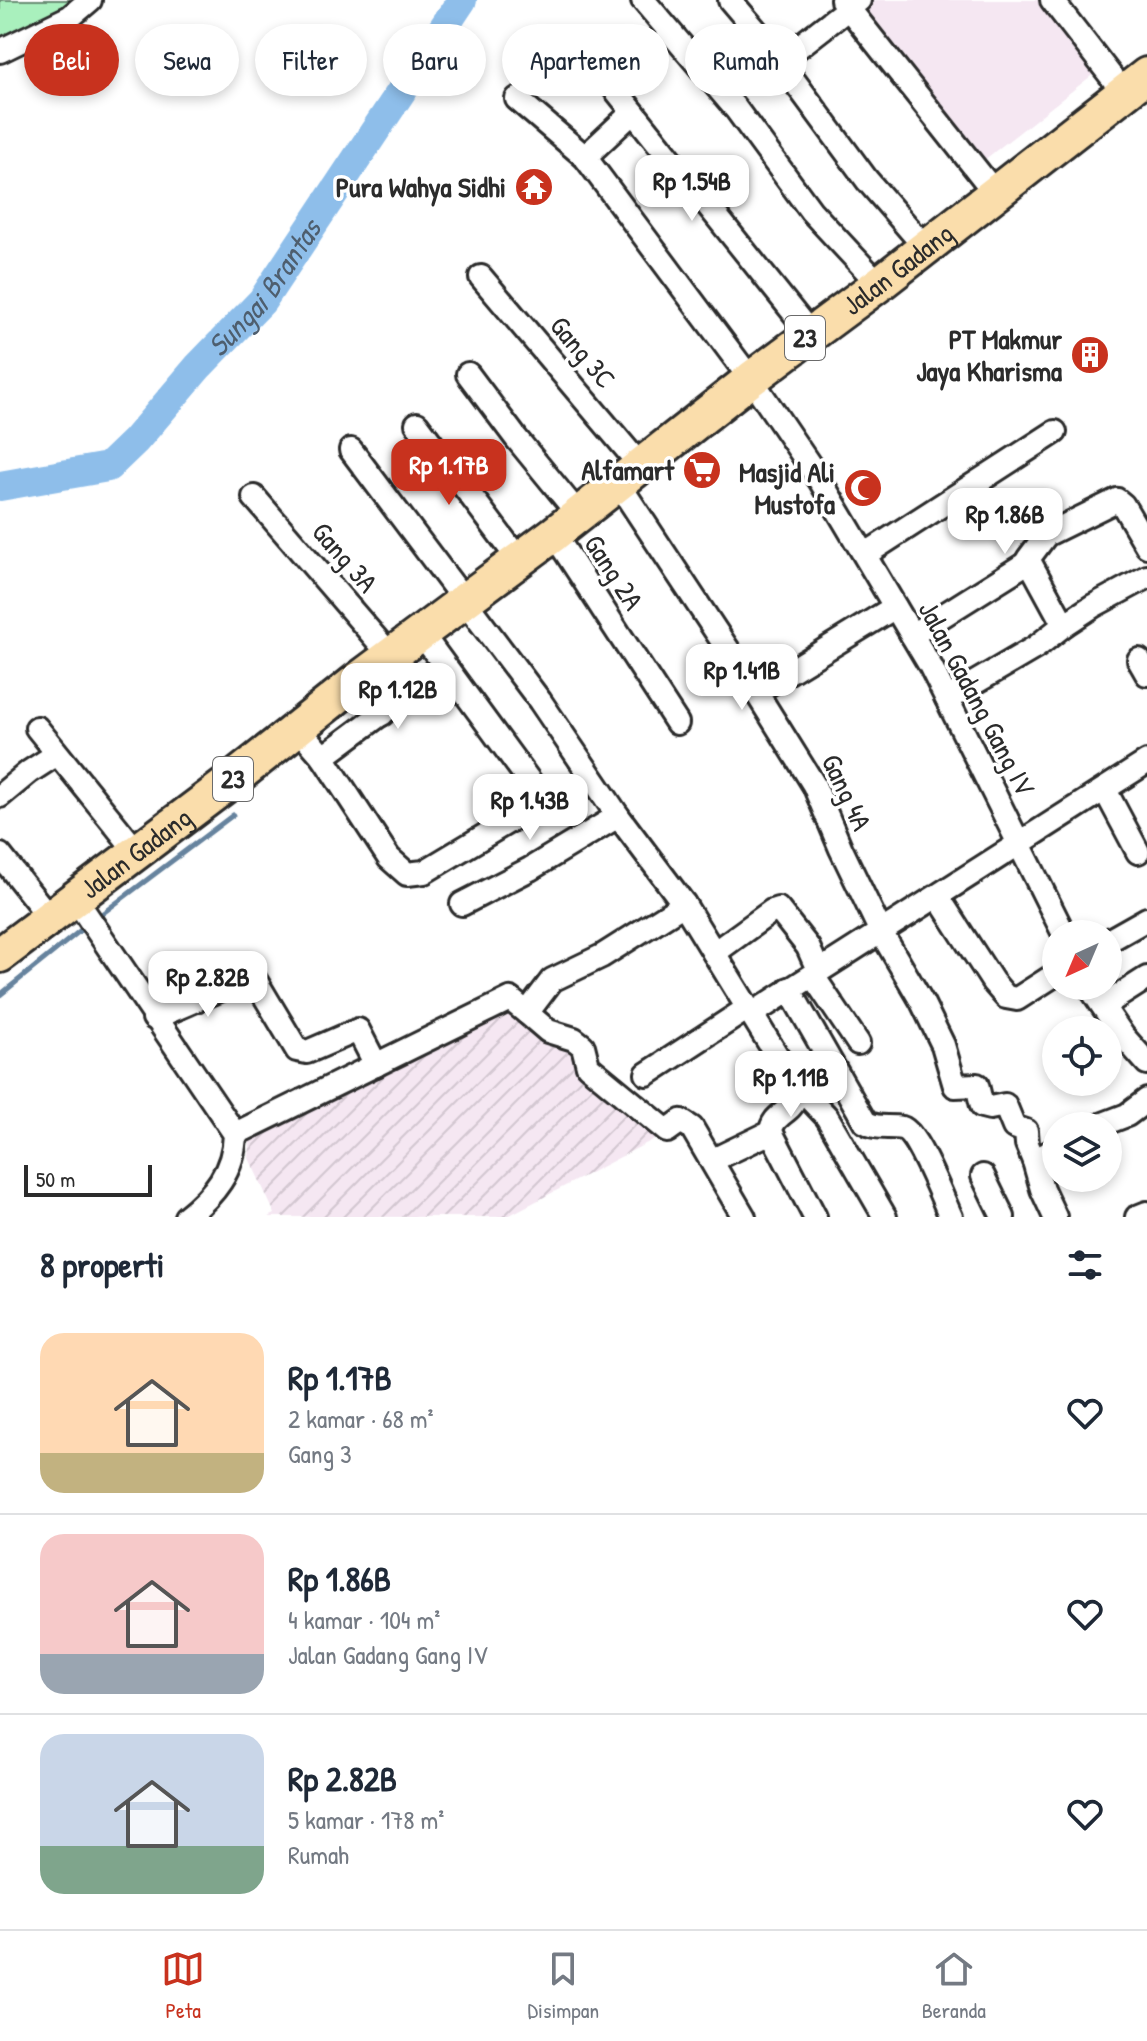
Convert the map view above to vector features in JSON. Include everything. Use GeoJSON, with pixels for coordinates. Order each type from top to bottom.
{"type":"FeatureCollection","features":[{"type":"Feature","properties":{"kind":"highway","name":"Jalan Gadang"},"geometry":{"type":"LineString","coordinates":[[0,955],[76,915],[137,852],[358,680],[567,525],[810,333],[879,284],[1136,84]]}},
{"type":"Feature","properties":{"kind":"street"},"geometry":{"type":"LineString","coordinates":[[0,51],[70,17],[90,0]]}},
{"type":"Feature","properties":{"kind":"street"},"geometry":{"type":"LineString","coordinates":[[643,0],[736,109],[811,211],[879,284]]}},
{"type":"Feature","properties":{"kind":"street"},"geometry":{"type":"LineString","coordinates":[[730,0],[749,24]]}},
{"type":"Feature","properties":{"kind":"street"},"geometry":{"type":"LineString","coordinates":[[1052,0],[1136,84]]}},
{"type":"Feature","properties":{"kind":"street"},"geometry":{"type":"LineString","coordinates":[[807,38],[850,2],[995,193]]}},
{"type":"Feature","properties":{"kind":"street"},"geometry":{"type":"LineString","coordinates":[[620,96],[810,333]]}},
{"type":"Feature","properties":{"kind":"street"},"geometry":{"type":"LineString","coordinates":[[804,96],[867,180],[925,247]]}},
{"type":"Feature","properties":{"kind":"street","name":"Jalan Gadang Gang IV"},"geometry":{"type":"LineString","coordinates":[[517,99],[585,157],[751,379],[821,482],[866,554],[947,699],[1057,920]]}},
{"type":"Feature","properties":{"kind":"street"},"geometry":{"type":"LineString","coordinates":[[585,157],[633,112]]}},
{"type":"Feature","properties":{"kind":"street","name":"Gang 3C"},"geometry":{"type":"LineString","coordinates":[[481,277],[629,474]]}},
{"type":"Feature","properties":{"kind":"street","name":"Gang 2A"},"geometry":{"type":"LineString","coordinates":[[468,374],[516,438],[677,723]]}},
{"type":"Feature","properties":{"kind":"street"},"geometry":{"type":"LineString","coordinates":[[417,424],[519,560]]}},
{"type":"Feature","properties":{"kind":"street"},"geometry":{"type":"LineString","coordinates":[[866,554],[1055,432]]}},
{"type":"Feature","properties":{"kind":"street"},"geometry":{"type":"LineString","coordinates":[[351,450],[540,701],[618,816],[684,904],[790,1077],[827,1117],[885,1217]]}},
{"type":"Feature","properties":{"kind":"street","name":"Gang 4A"},"geometry":{"type":"LineString","coordinates":[[629,474],[814,785],[881,932],[936,1031],[955,1086],[977,1085],[982,1106],[1005,1105],[1014,1127],[1026,1131],[1034,1161]]}},
{"type":"Feature","properties":{"kind":"street","name":"Gang 3A"},"geometry":{"type":"LineString","coordinates":[[254,497],[391,656]]}},
{"type":"Feature","properties":{"kind":"street"},"geometry":{"type":"LineString","coordinates":[[912,635],[1028,562],[1046,535],[1117,500],[1147,546]]}},
{"type":"Feature","properties":{"kind":"street"},"geometry":{"type":"LineString","coordinates":[[1028,562],[1064,625]]}},
{"type":"Feature","properties":{"kind":"street"},"geometry":{"type":"LineString","coordinates":[[947,699],[1036,647],[1093,606],[1147,577]]}},
{"type":"Feature","properties":{"kind":"street"},"geometry":{"type":"LineString","coordinates":[[756,692],[895,607]]}},
{"type":"Feature","properties":{"kind":"street"},"geometry":{"type":"LineString","coordinates":[[298,728],[323,757],[389,858],[407,874],[424,872],[531,808],[540,800],[536,790],[421,633]]}},
{"type":"Feature","properties":{"kind":"street"},"geometry":{"type":"LineString","coordinates":[[323,757],[444,667]]}},
{"type":"Feature","properties":{"kind":"street"},"geometry":{"type":"LineString","coordinates":[[358,680],[382,714]]}},
{"type":"Feature","properties":{"kind":"street"},"geometry":{"type":"LineString","coordinates":[[37,728],[137,852]]}},
{"type":"Feature","properties":{"kind":"street"},"geometry":{"type":"LineString","coordinates":[[0,796],[57,754]]}},
{"type":"Feature","properties":{"kind":"street"},"geometry":{"type":"LineString","coordinates":[[647,1074],[816,974],[1147,762]]}},
{"type":"Feature","properties":{"kind":"street"},"geometry":{"type":"LineString","coordinates":[[1105,790],[1138,852]]}},
{"type":"Feature","properties":{"kind":"street"},"geometry":{"type":"LineString","coordinates":[[462,904],[530,869],[618,816]]}},
{"type":"Feature","properties":{"kind":"street"},"geometry":{"type":"LineString","coordinates":[[0,855],[76,915],[154,1018],[235,1134],[231,1163],[225,1177],[186,1217]]}},
{"type":"Feature","properties":{"kind":"street"},"geometry":{"type":"LineString","coordinates":[[938,897],[1006,997],[1017,999],[1042,983]]}},
{"type":"Feature","properties":{"kind":"street"},"geometry":{"type":"LineString","coordinates":[[527,1013],[552,980],[602,956],[684,904]]}},
{"type":"Feature","properties":{"kind":"street"},"geometry":{"type":"LineString","coordinates":[[714,953],[775,909],[781,911],[808,947],[816,974],[858,1043]]}},
{"type":"Feature","properties":{"kind":"street"},"geometry":{"type":"LineString","coordinates":[[1122,933],[1147,919]]}},
{"type":"Feature","properties":{"kind":"street"},"geometry":{"type":"LineString","coordinates":[[154,1018],[254,978],[297,1050],[307,1052],[358,1030],[376,1065]]}},
{"type":"Feature","properties":{"kind":"street"},"geometry":{"type":"LineString","coordinates":[[1103,1006],[1147,978]]}},
{"type":"Feature","properties":{"kind":"street"},"geometry":{"type":"LineString","coordinates":[[789,989],[865,1122],[874,1128],[902,1128],[914,1138],[951,1217]]}},
{"type":"Feature","properties":{"kind":"street"},"geometry":{"type":"LineString","coordinates":[[235,1134],[510,999],[548,1031],[574,1039],[583,1046],[588,1066],[667,1131],[681,1121],[692,1128],[744,1217]]}},
{"type":"Feature","properties":{"kind":"street"},"geometry":{"type":"LineString","coordinates":[[1099,1000],[1123,1036],[1144,1053]]}},
{"type":"Feature","properties":{"kind":"street"},"geometry":{"type":"LineString","coordinates":[[790,1077],[795,1098],[775,1119],[771,1132],[815,1217]]}},
{"type":"Feature","properties":{"kind":"street"},"geometry":{"type":"LineString","coordinates":[[1122,1117],[1147,1100]]}},
{"type":"Feature","properties":{"kind":"street"},"geometry":{"type":"LineString","coordinates":[[713,1160],[771,1132]]}},
{"type":"Feature","properties":{"kind":"street"},"geometry":{"type":"LineString","coordinates":[[1042,1157],[1034,1161],[1055,1217]]}},
{"type":"Feature","properties":{"kind":"street"},"geometry":{"type":"LineString","coordinates":[[983,1176],[1003,1217]]}},
{"type":"Feature","properties":{"kind":"street"},"geometry":{"type":"LineString","coordinates":[[1137,1217],[1147,1213]]}},
{"type":"Feature","properties":{"kind":"shaded area"},"geometry":{"type":"Polygon","coordinates":[[[869,0],[1046,0],[1100,69],[979,164],[859,7],[869,0]]]}},
{"type":"Feature","properties":{"kind":"shaded area"},"geometry":{"type":"Polygon","coordinates":[[[513,1002],[572,1040],[666,1133],[506,1217],[268,1217],[275,1214],[249,1158],[250,1143],[244,1131],[513,1002]]]}},
{"type":"Feature","properties":{"kind":"green space"},"geometry":{"type":"Polygon","coordinates":[[[0,0],[81,0],[32,24],[24,24],[24,28],[0,40],[0,0]]]}},
{"type":"Feature","properties":{"kind":"waterway","name":"Sungai Brantas"},"geometry":{"type":"LineString","coordinates":[[0,486],[108,467],[135,441],[198,367],[262,301],[462,0]]}},
{"type":"Feature","properties":{"kind":"waterway"},"geometry":{"type":"LineString","coordinates":[[95,919],[233,815]]}},
{"type":"Feature","properties":{"kind":"waterway"},"geometry":{"type":"LineString","coordinates":[[0,995],[87,925]]}},
{"type":"Feature","properties":{"kind":"place","name":"Pura Wahya Sidhi"},"geometry":{"type":"Point","coordinates":[534,187]}},
{"type":"Feature","properties":{"kind":"place","name":"PT Makmur Jaya Kharisma"},"geometry":{"type":"Point","coordinates":[1090,355]}},
{"type":"Feature","properties":{"kind":"place","name":"Alfamart"},"geometry":{"type":"Point","coordinates":[702,470]}},
{"type":"Feature","properties":{"kind":"place","name":"Masjid Ali Mustofa"},"geometry":{"type":"Point","coordinates":[863,488]}}]}
